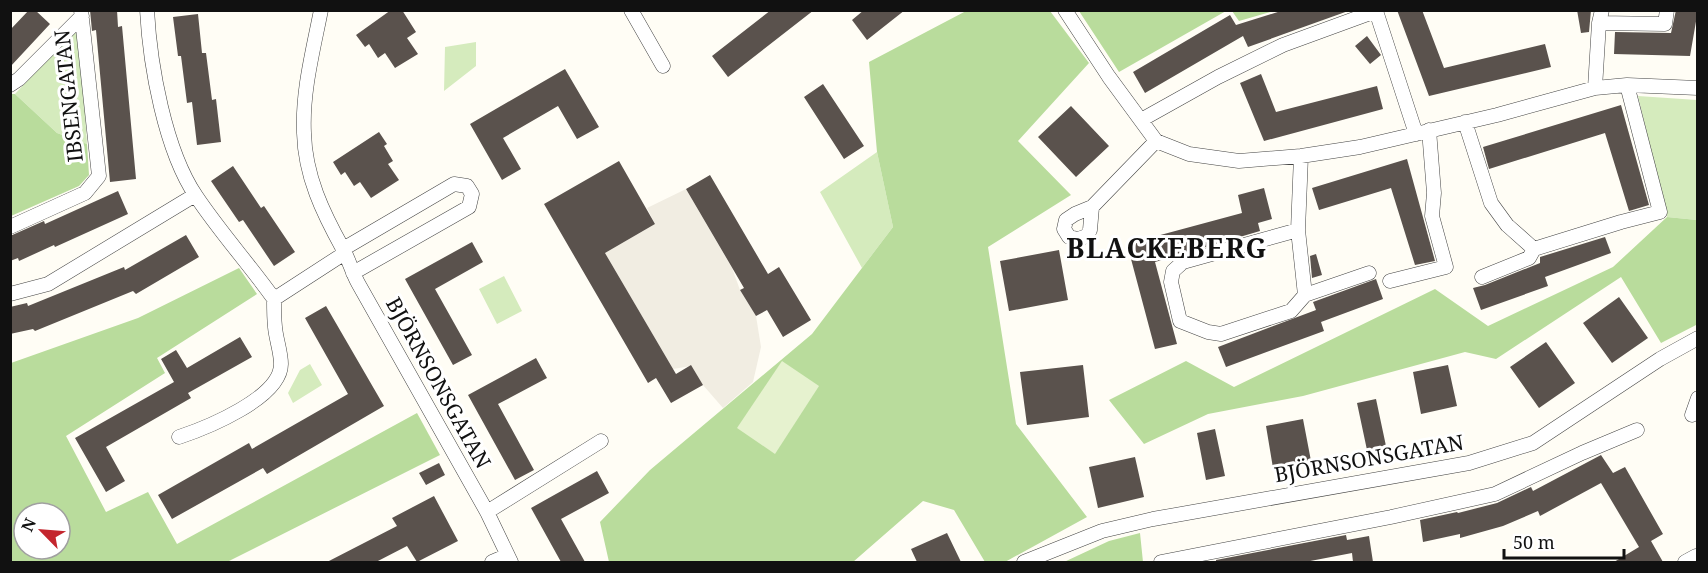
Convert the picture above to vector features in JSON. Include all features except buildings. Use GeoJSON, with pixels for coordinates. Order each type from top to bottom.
{"type":"FeatureCollection","features":[{"type":"Feature","properties":{"kind":"street"},"geometry":{"type":"LineString","coordinates":[[147,10],[159,101],[177,158],[195,195],[274,299],[275,326],[281,366],[273,382],[239,411],[214,425],[179,437]]}},
{"type":"Feature","properties":{"kind":"street","name":"BJÖRNSONSGATAN"},"geometry":{"type":"LineString","coordinates":[[321,10],[307,84],[304,134],[309,171],[320,204],[353,273],[487,512],[509,559]]}},
{"type":"Feature","properties":{"kind":"street"},"geometry":{"type":"LineString","coordinates":[[631,10],[663,66]]}},
{"type":"Feature","properties":{"kind":"street"},"geometry":{"type":"LineString","coordinates":[[1065,10],[1109,77],[1156,141],[1189,154],[1239,161],[1300,156],[1360,147],[1595,88],[1627,85],[1698,88]]}},
{"type":"Feature","properties":{"kind":"street"},"geometry":{"type":"LineString","coordinates":[[1595,88],[1600,17],[1665,24],[1667,10]]}},
{"type":"Feature","properties":{"kind":"street"},"geometry":{"type":"LineString","coordinates":[[1141,120],[1218,77],[1283,45],[1376,11],[1423,132],[1434,193],[1432,216],[1446,267],[1390,280]]}},
{"type":"Feature","properties":{"kind":"street","name":"IBSENGATAN"},"geometry":{"type":"LineString","coordinates":[[10,84],[19,79],[82,13]]}},
{"type":"Feature","properties":{"kind":"street","name":"IBSENGATAN"},"geometry":{"type":"LineString","coordinates":[[10,227],[85,193],[99,176],[82,13]]}},
{"type":"Feature","properties":{"kind":"street"},"geometry":{"type":"LineString","coordinates":[[1482,277],[1529,258],[1534,249],[1660,212],[1627,85]]}},
{"type":"Feature","properties":{"kind":"street"},"geometry":{"type":"LineString","coordinates":[[1465,122],[1491,203],[1508,225],[1534,249]]}},
{"type":"Feature","properties":{"kind":"street"},"geometry":{"type":"LineString","coordinates":[[1092,207],[1156,141]]}},
{"type":"Feature","properties":{"kind":"street"},"geometry":{"type":"LineString","coordinates":[[1300,156],[1298,230],[1305,295]]}},
{"type":"Feature","properties":{"kind":"street"},"geometry":{"type":"LineString","coordinates":[[274,299],[344,251],[454,184],[467,186],[472,194],[469,207],[353,273]]}},
{"type":"Feature","properties":{"kind":"street"},"geometry":{"type":"LineString","coordinates":[[10,294],[48,284],[195,195]]}},
{"type":"Feature","properties":{"kind":"street"},"geometry":{"type":"LineString","coordinates":[[1298,230],[1184,262],[1173,271],[1171,282],[1180,321],[1208,332],[1221,334],[1291,311],[1305,295],[1369,273]]}},
{"type":"Feature","properties":{"kind":"street","name":"BJÖRNSONSGATAN"},"geometry":{"type":"LineString","coordinates":[[1024,562],[1102,531],[1153,519],[1469,463],[1533,443],[1660,359],[1698,338]]}},
{"type":"Feature","properties":{"kind":"street"},"geometry":{"type":"LineString","coordinates":[[1692,415],[1698,398]]}},
{"type":"Feature","properties":{"kind":"street"},"geometry":{"type":"LineString","coordinates":[[1161,562],[1495,494],[1582,453],[1638,430]]}},
{"type":"Feature","properties":{"kind":"street"},"geometry":{"type":"LineString","coordinates":[[487,512],[601,441]]}},
{"type":"Feature","properties":{"kind":"street"},"geometry":{"type":"LineString","coordinates":[[492,562],[509,559]]}},
{"type":"Feature","properties":{"kind":"green space"},"geometry":{"type":"Polygon","coordinates":[[[966,11],[1050,11],[1089,63],[1018,141],[1071,195],[988,247],[1016,424],[1087,517],[1005,562],[985,562],[954,510],[923,501],[853,562],[609,562],[600,522],[650,470],[812,334],[893,227],[877,152],[869,62],[966,11]]]}},
{"type":"Feature","properties":{"kind":"green space"},"geometry":{"type":"Polygon","coordinates":[[[1079,11],[1226,11],[1119,72],[1079,11]]]}},
{"type":"Feature","properties":{"kind":"green space"},"geometry":{"type":"Polygon","coordinates":[[[1232,11],[1274,11],[1239,21],[1232,11]]]}},
{"type":"Feature","properties":{"kind":"green space"},"geometry":{"type":"Polygon","coordinates":[[[73,32],[80,33],[87,144],[57,133],[15,94],[73,32]]]}},
{"type":"Feature","properties":{"kind":"green space"},"geometry":{"type":"Polygon","coordinates":[[[476,42],[476,66],[444,91],[445,47],[476,42]]]}},
{"type":"Feature","properties":{"kind":"green space"},"geometry":{"type":"Polygon","coordinates":[[[11,94],[15,94],[57,133],[87,144],[89,175],[79,186],[11,216],[11,94]]]}},
{"type":"Feature","properties":{"kind":"green space"},"geometry":{"type":"Polygon","coordinates":[[[1638,96],[1697,100],[1697,220],[1667,217],[1638,96]]]}},
{"type":"Feature","properties":{"kind":"green space"},"geometry":{"type":"Polygon","coordinates":[[[877,152],[893,227],[862,268],[820,192],[877,152]]]}},
{"type":"Feature","properties":{"kind":"green space"},"geometry":{"type":"Polygon","coordinates":[[[1667,217],[1697,220],[1698,324],[1661,343],[1621,277],[1496,359],[1465,352],[1303,396],[1208,414],[1144,444],[1109,400],[1186,361],[1234,387],[1435,289],[1488,326],[1613,267],[1667,217]]]}},
{"type":"Feature","properties":{"kind":"green space"},"geometry":{"type":"Polygon","coordinates":[[[239,268],[257,294],[157,358],[165,373],[66,436],[106,512],[148,492],[177,544],[417,413],[440,455],[227,562],[11,562],[11,363],[138,318],[239,268]]]}},
{"type":"Feature","properties":{"kind":"green space"},"geometry":{"type":"Polygon","coordinates":[[[504,276],[522,311],[497,324],[479,289],[504,276]]]}},
{"type":"Feature","properties":{"kind":"green space"},"geometry":{"type":"Polygon","coordinates":[[[782,361],[819,386],[775,454],[737,428],[782,361]]]}},
{"type":"Feature","properties":{"kind":"green space"},"geometry":{"type":"Polygon","coordinates":[[[310,364],[322,385],[293,403],[288,393],[300,370],[310,364]]]}},
{"type":"Feature","properties":{"kind":"green space"},"geometry":{"type":"Polygon","coordinates":[[[1140,533],[1143,562],[1064,562],[1109,541],[1140,533]]]}},
{"type":"Feature","properties":{"kind":"shaded area"},"geometry":{"type":"Polygon","coordinates":[[[686,189],[732,268],[740,290],[756,316],[761,347],[753,382],[723,408],[703,385],[691,366],[673,369],[605,253],[655,224],[647,208],[686,189]]]}},
{"type":"Feature","properties":{"kind":"district","name":"BLACKEBERG"},"geometry":{"type":"Point","coordinates":[1167,249]}}]}
